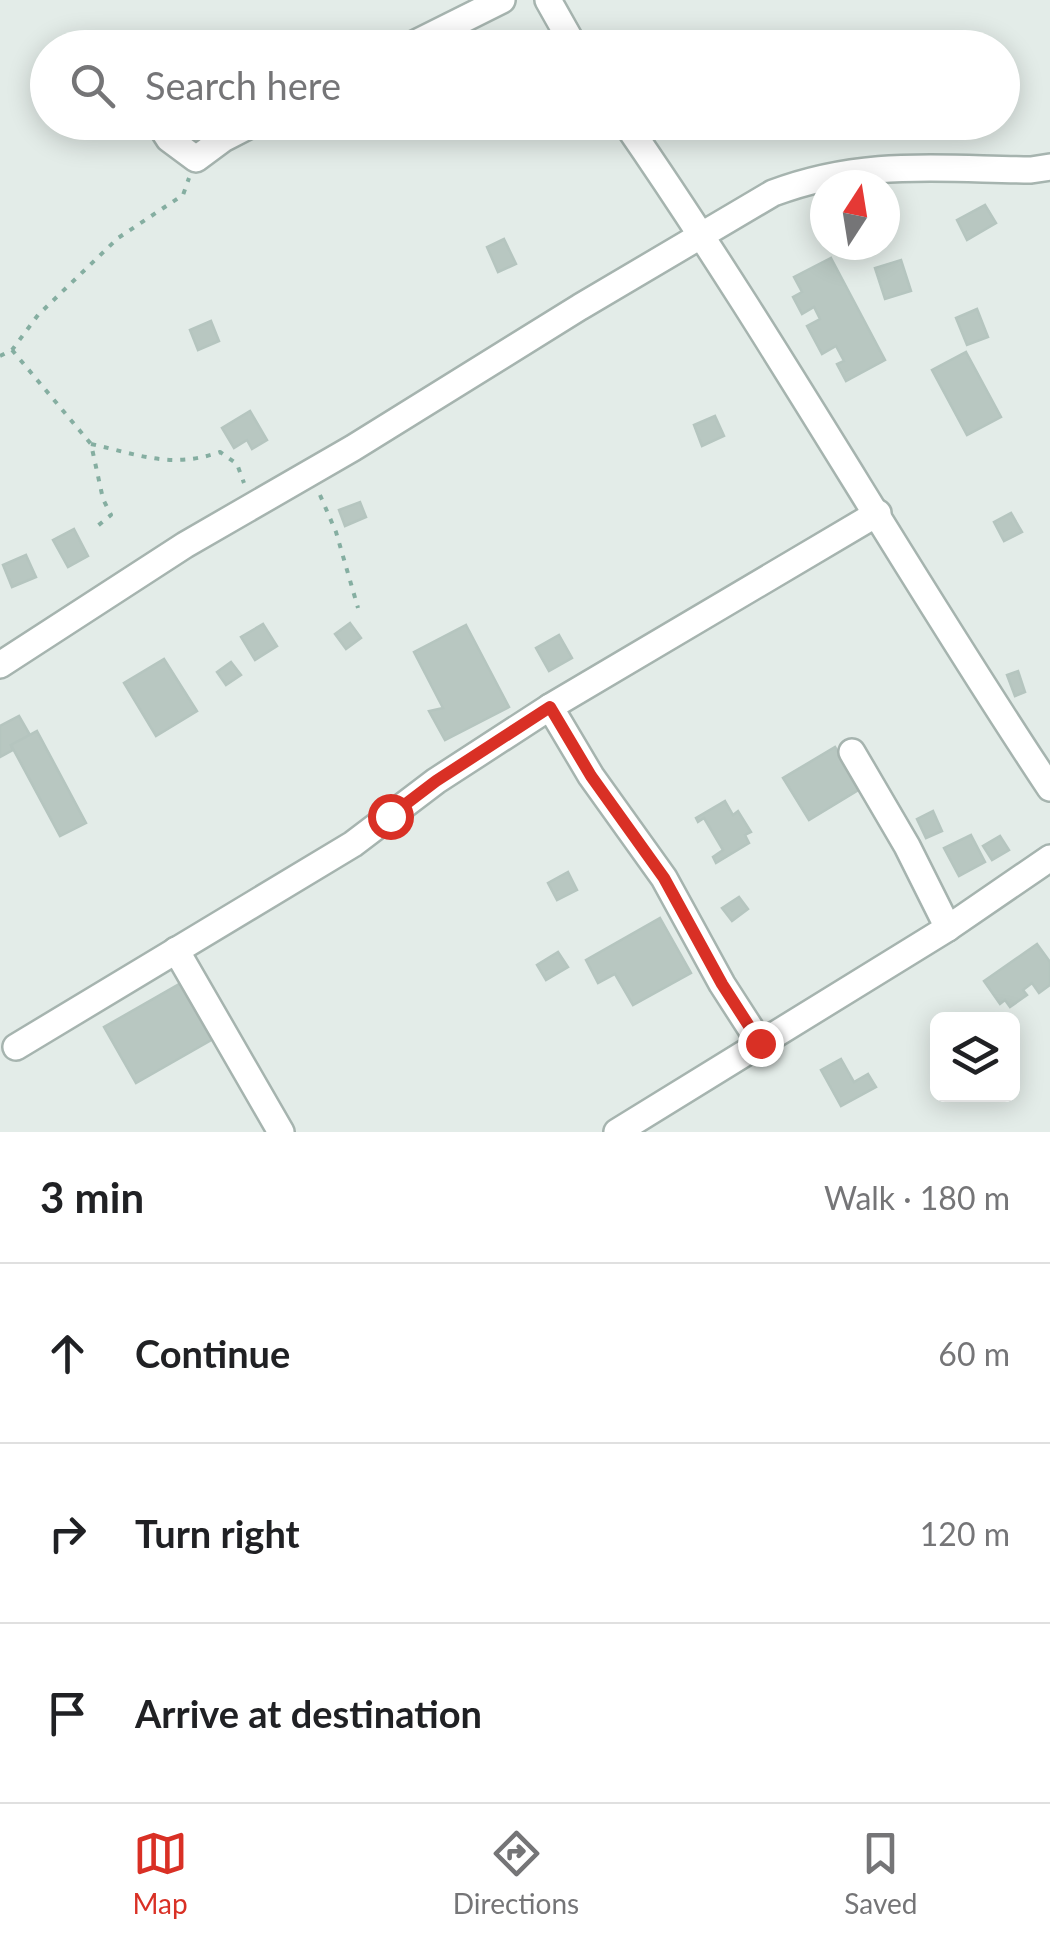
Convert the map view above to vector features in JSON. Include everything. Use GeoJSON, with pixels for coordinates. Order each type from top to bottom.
{"type":"FeatureCollection","features":[{"type":"Feature","properties":{"kind":"street"},"geometry":{"type":"LineString","coordinates":[[442,30],[502,0]]}},
{"type":"Feature","properties":{"kind":"street"},"geometry":{"type":"LineString","coordinates":[[548,0],[564,30]]}},
{"type":"Feature","properties":{"kind":"street"},"geometry":{"type":"LineString","coordinates":[[172,140],[196,159],[223,140]]}},
{"type":"Feature","properties":{"kind":"street"},"geometry":{"type":"LineString","coordinates":[[637,140],[703,235],[878,513],[966,663],[1050,788]]}},
{"type":"Feature","properties":{"kind":"street"},"geometry":{"type":"LineString","coordinates":[[0,665],[186,545],[773,193],[846,173],[914,165],[1031,170],[1050,167]]}},
{"type":"Feature","properties":{"kind":"street"},"geometry":{"type":"LineString","coordinates":[[16,1047],[352,844],[436,781],[550,707],[878,513]]}},
{"type":"Feature","properties":{"kind":"street"},"geometry":{"type":"LineString","coordinates":[[550,707],[591,776],[664,878],[722,984],[760,1043]]}},
{"type":"Feature","properties":{"kind":"street"},"geometry":{"type":"LineString","coordinates":[[852,752],[907,846],[948,928]]}},
{"type":"Feature","properties":{"kind":"street"},"geometry":{"type":"LineString","coordinates":[[617,1132],[948,928],[1050,858]]}},
{"type":"Feature","properties":{"kind":"street"},"geometry":{"type":"LineString","coordinates":[[176,950],[281,1132]]}},
{"type":"Feature","properties":{"kind":"path"},"geometry":{"type":"LineString","coordinates":[[0,356],[12,350],[38,315],[118,238],[182,195],[196,159]]}},
{"type":"Feature","properties":{"kind":"path"},"geometry":{"type":"LineString","coordinates":[[12,350],[91,444],[103,500],[112,515],[95,528]]}},
{"type":"Feature","properties":{"kind":"path"},"geometry":{"type":"LineString","coordinates":[[91,444],[170,462],[194,461],[220,452],[237,464],[241,483],[273,483],[283,488]]}},
{"type":"Feature","properties":{"kind":"path"},"geometry":{"type":"LineString","coordinates":[[313,471],[358,608]]}},
{"type":"Feature","properties":{"kind":"building"},"geometry":{"type":"Polygon","coordinates":[[[985,205],[996,223],[967,240],[957,220],[985,205]]]}},
{"type":"Feature","properties":{"kind":"building"},"geometry":{"type":"Polygon","coordinates":[[[504,239],[516,264],[498,272],[487,247],[504,239]]]}},
{"type":"Feature","properties":{"kind":"building"},"geometry":{"type":"Polygon","coordinates":[[[832,260],[885,360],[846,381],[837,364],[844,361],[836,346],[822,354],[807,326],[820,319],[814,307],[802,314],[793,297],[802,292],[794,277],[832,260]]]}},
{"type":"Feature","properties":{"kind":"building"},"geometry":{"type":"Polygon","coordinates":[[[901,260],[911,291],[885,299],[875,268],[901,260]]]}},
{"type":"Feature","properties":{"kind":"building"},"geometry":{"type":"Polygon","coordinates":[[[977,309],[988,337],[967,345],[956,318],[977,309]]]}},
{"type":"Feature","properties":{"kind":"building"},"geometry":{"type":"Polygon","coordinates":[[[211,321],[219,341],[198,350],[190,330],[211,321]]]}},
{"type":"Feature","properties":{"kind":"building"},"geometry":{"type":"Polygon","coordinates":[[[966,352],[1001,417],[967,435],[932,370],[966,352]]]}},
{"type":"Feature","properties":{"kind":"building"},"geometry":{"type":"Polygon","coordinates":[[[250,411],[267,440],[252,449],[247,440],[234,448],[222,428],[250,411]]]}},
{"type":"Feature","properties":{"kind":"building"},"geometry":{"type":"Polygon","coordinates":[[[715,416],[724,436],[702,446],[694,425],[715,416]]]}},
{"type":"Feature","properties":{"kind":"building"},"geometry":{"type":"Polygon","coordinates":[[[360,502],[366,517],[345,526],[339,510],[360,502]]]}},
{"type":"Feature","properties":{"kind":"building"},"geometry":{"type":"Polygon","coordinates":[[[1011,513],[1022,532],[1004,541],[994,522],[1011,513]]]}},
{"type":"Feature","properties":{"kind":"building"},"geometry":{"type":"Polygon","coordinates":[[[74,529],[88,556],[68,567],[53,540],[74,529]]]}},
{"type":"Feature","properties":{"kind":"building"},"geometry":{"type":"Polygon","coordinates":[[[26,555],[36,577],[12,587],[3,565],[26,555]]]}},
{"type":"Feature","properties":{"kind":"building"},"geometry":{"type":"Polygon","coordinates":[[[350,623],[361,638],[346,649],[335,634],[350,623]]]}},
{"type":"Feature","properties":{"kind":"building"},"geometry":{"type":"Polygon","coordinates":[[[263,624],[277,646],[255,660],[241,637],[263,624]]]}},
{"type":"Feature","properties":{"kind":"building"},"geometry":{"type":"Polygon","coordinates":[[[466,625],[509,707],[445,740],[429,711],[443,708],[414,652],[466,625]]]}},
{"type":"Feature","properties":{"kind":"building"},"geometry":{"type":"Polygon","coordinates":[[[559,635],[572,658],[549,671],[536,648],[559,635]]]}},
{"type":"Feature","properties":{"kind":"building"},"geometry":{"type":"Polygon","coordinates":[[[164,659],[197,711],[156,736],[124,683],[164,659]]]}},
{"type":"Feature","properties":{"kind":"building"},"geometry":{"type":"Polygon","coordinates":[[[231,662],[241,675],[226,685],[217,672],[231,662]]]}},
{"type":"Feature","properties":{"kind":"building"},"geometry":{"type":"Polygon","coordinates":[[[1018,671],[1025,692],[1015,696],[1007,675],[1018,671]]]}},
{"type":"Feature","properties":{"kind":"building"},"geometry":{"type":"Polygon","coordinates":[[[19,716],[30,735],[11,745],[13,750],[0,757],[0,726],[19,716]]]}},
{"type":"Feature","properties":{"kind":"building"},"geometry":{"type":"Polygon","coordinates":[[[37,731],[86,823],[60,836],[11,745],[37,731]]]}},
{"type":"Feature","properties":{"kind":"building"},"geometry":{"type":"Polygon","coordinates":[[[835,747],[860,789],[809,820],[783,778],[835,747]]]}},
{"type":"Feature","properties":{"kind":"building"},"geometry":{"type":"Polygon","coordinates":[[[725,801],[733,815],[738,811],[751,832],[745,835],[749,843],[716,863],[713,857],[723,850],[704,818],[698,822],[696,818],[725,801]]]}},
{"type":"Feature","properties":{"kind":"building"},"geometry":{"type":"Polygon","coordinates":[[[933,811],[942,831],[926,838],[917,819],[933,811]]]}},
{"type":"Feature","properties":{"kind":"building"},"geometry":{"type":"Polygon","coordinates":[[[971,835],[985,862],[959,876],[944,848],[971,835]]]}},
{"type":"Feature","properties":{"kind":"building"},"geometry":{"type":"Polygon","coordinates":[[[1000,836],[1009,850],[992,860],[983,846],[1000,836]]]}},
{"type":"Feature","properties":{"kind":"building"},"geometry":{"type":"Polygon","coordinates":[[[568,872],[577,890],[557,900],[548,883],[568,872]]]}},
{"type":"Feature","properties":{"kind":"building"},"geometry":{"type":"Polygon","coordinates":[[[739,897],[748,909],[732,921],[722,908],[739,897]]]}},
{"type":"Feature","properties":{"kind":"building"},"geometry":{"type":"Polygon","coordinates":[[[660,918],[691,973],[633,1005],[615,974],[598,983],[586,960],[660,918]]]}},
{"type":"Feature","properties":{"kind":"building"},"geometry":{"type":"Polygon","coordinates":[[[1037,944],[1050,962],[1050,985],[1039,993],[1032,983],[1023,990],[1027,995],[1010,1007],[1005,1000],[1000,1004],[984,981],[1037,944]]]}},
{"type":"Feature","properties":{"kind":"building"},"geometry":{"type":"Polygon","coordinates":[[[558,952],[568,967],[546,980],[537,965],[558,952]]]}},
{"type":"Feature","properties":{"kind":"building"},"geometry":{"type":"Polygon","coordinates":[[[188,979],[220,1035],[136,1083],[104,1027],[188,979]]]}},
{"type":"Feature","properties":{"kind":"building"},"geometry":{"type":"Polygon","coordinates":[[[841,1059],[854,1082],[868,1074],[876,1087],[841,1106],[821,1070],[841,1059]]]}},
{"type":"Feature","properties":{"kind":"route"},"geometry":{"type":"LineString","coordinates":[[390,816],[436,781],[550,707],[591,776],[664,878],[722,984],[760,1043]]}}]}
